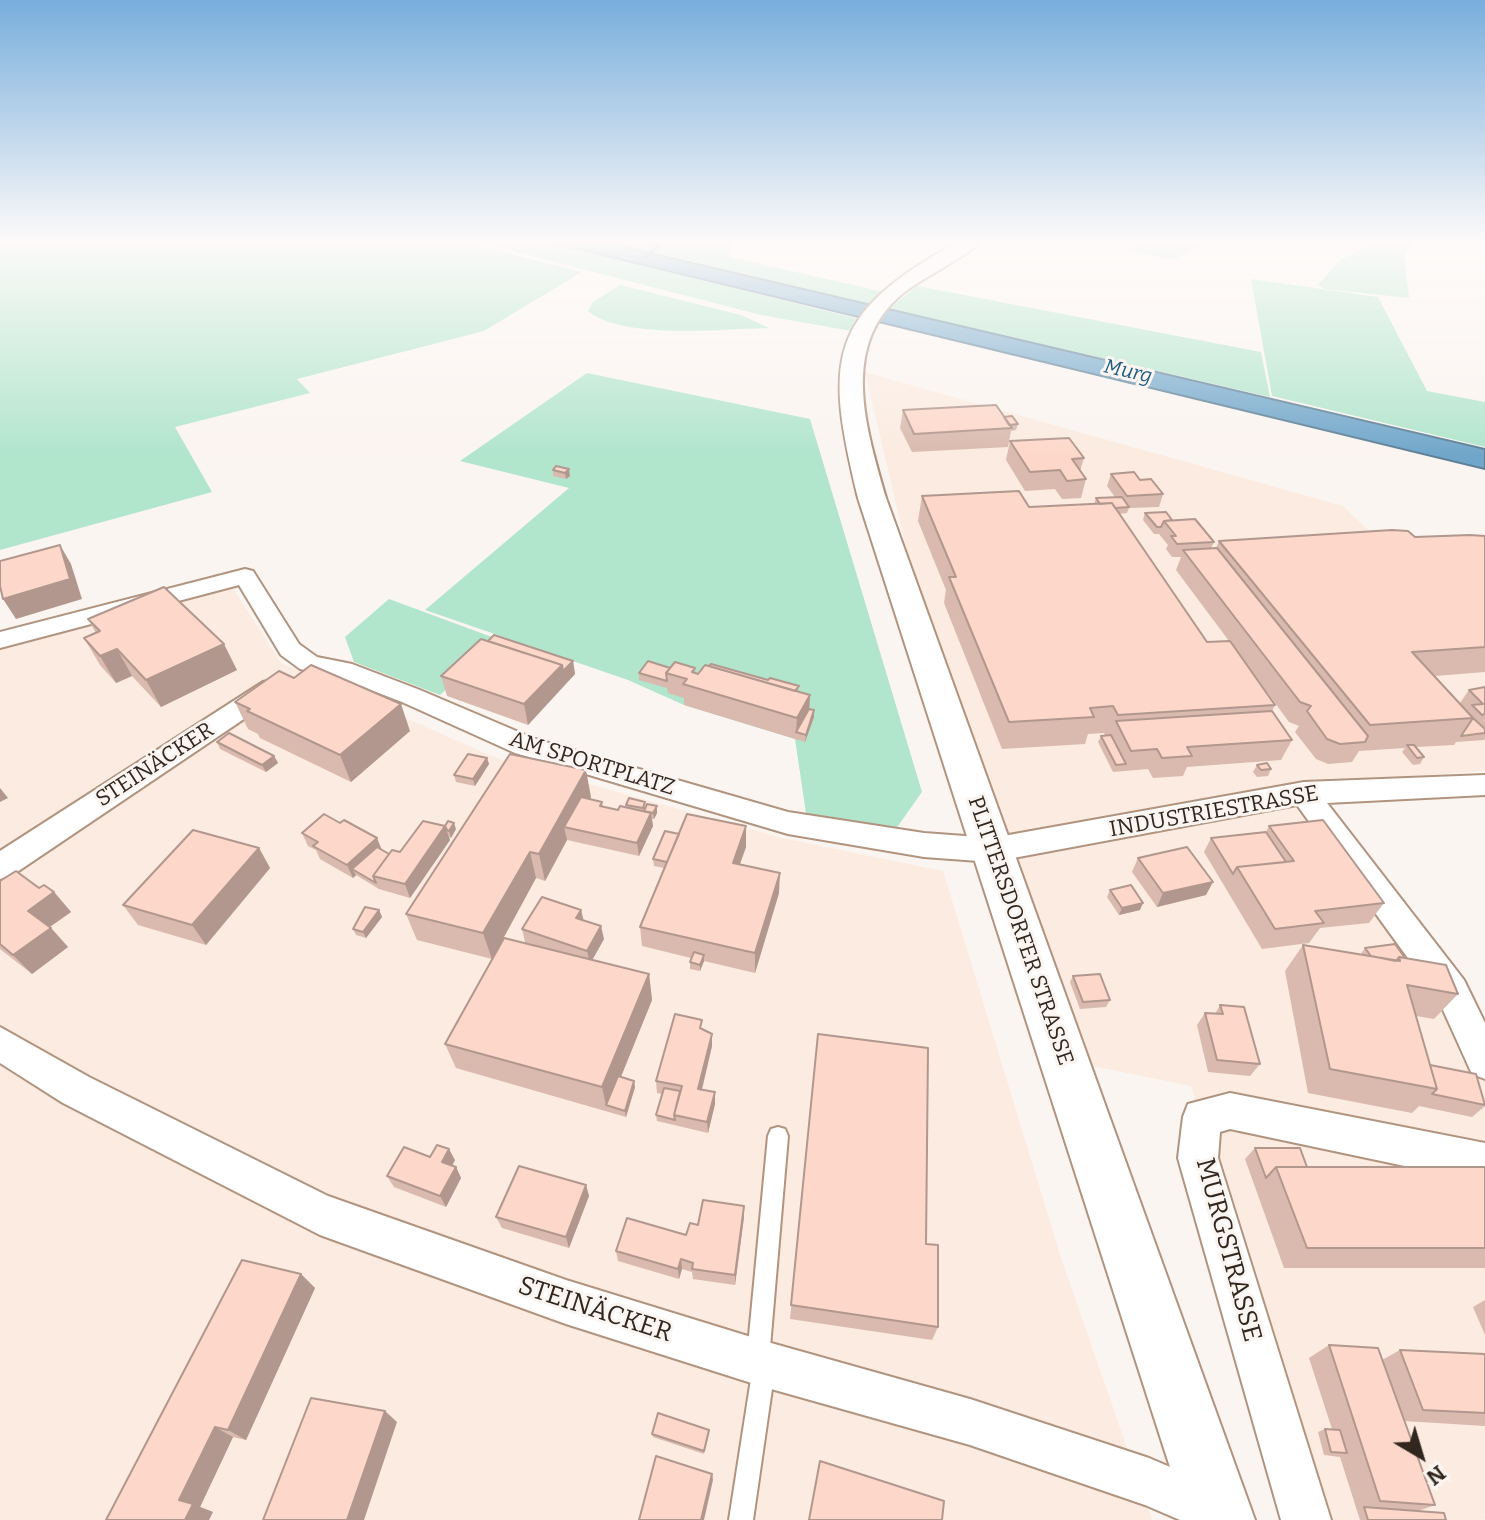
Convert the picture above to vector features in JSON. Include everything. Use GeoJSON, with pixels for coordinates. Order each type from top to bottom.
{"type":"FeatureCollection","features":[{"type":"Feature","properties":{"kind":"main road","name":"PLITTERSDORFER STRASSE"},"geometry":{"type":"LineString","coordinates":[[873,314],[863,326],[851,358],[849,376],[855,439],[872,498],[1219,1516]]}},
{"type":"Feature","properties":{"kind":"street"},"geometry":{"type":"LineString","coordinates":[[0,640],[245,576],[290,649],[309,663]]}},
{"type":"Feature","properties":{"kind":"street","name":"AM SPORTPLATZ"},"geometry":{"type":"LineString","coordinates":[[309,663],[343,670],[411,696],[525,746],[788,823],[924,845],[992,850]]}},
{"type":"Feature","properties":{"kind":"street","name":"STEINÄCKER"},"geometry":{"type":"LineString","coordinates":[[0,867],[309,663]]}},
{"type":"Feature","properties":{"kind":"street","name":"INDUSTRIESTRASSE"},"geometry":{"type":"LineString","coordinates":[[992,850],[1304,793],[1485,785]]}},
{"type":"Feature","properties":{"kind":"street"},"geometry":{"type":"LineString","coordinates":[[1304,793],[1452,991],[1485,1062]]}},
{"type":"Feature","properties":{"kind":"street","name":"STEINÄCKER"},"geometry":{"type":"LineString","coordinates":[[0,1043],[76,1090],[320,1214],[566,1302],[761,1363],[970,1422],[1149,1482],[1219,1516]]}},
{"type":"Feature","properties":{"kind":"street","name":"MURGSTRASSE"},"geometry":{"type":"LineString","coordinates":[[1306,1520],[1198,1158],[1202,1117],[1230,1111],[1485,1163]]}},
{"type":"Feature","properties":{"kind":"lane"},"geometry":{"type":"LineString","coordinates":[[741,1520],[761,1363],[778,1136]]}},
{"type":"Feature","properties":{"kind":"shaded area"},"geometry":{"type":"Polygon","coordinates":[[[865,372],[1343,506],[1392,553],[1485,559],[1485,771],[1278,786],[1431,982],[1462,1060],[1485,1069],[1483,1520],[1328,1520],[1191,1086],[1088,1065],[1011,861],[908,555],[865,372]]]}},
{"type":"Feature","properties":{"kind":"shaded area"},"geometry":{"type":"Polygon","coordinates":[[[232,587],[281,663],[496,758],[782,838],[943,871],[1061,1258],[1152,1520],[0,1520],[0,649],[232,587]]]}},
{"type":"Feature","properties":{"kind":"green space"},"geometry":{"type":"Polygon","coordinates":[[[0,314],[512,314],[484,331],[297,379],[310,393],[175,427],[212,492],[0,550],[0,314]]]}},
{"type":"Feature","properties":{"kind":"green space"},"geometry":{"type":"Polygon","coordinates":[[[593,314],[737,314],[769,328],[674,331],[624,326],[593,314]]]}},
{"type":"Feature","properties":{"kind":"green space"},"geometry":{"type":"Polygon","coordinates":[[[757,314],[838,314],[858,319],[851,331],[757,314]]]}},
{"type":"Feature","properties":{"kind":"green space"},"geometry":{"type":"Polygon","coordinates":[[[910,314],[1063,314],[1261,352],[1270,397],[910,314]]]}},
{"type":"Feature","properties":{"kind":"green space"},"geometry":{"type":"Polygon","coordinates":[[[1257,314],[1387,314],[1427,391],[1485,402],[1485,447],[1272,396],[1257,314]]]}},
{"type":"Feature","properties":{"kind":"green space"},"geometry":{"type":"Polygon","coordinates":[[[587,373],[810,419],[922,792],[893,833],[807,820],[795,739],[684,705],[628,680],[425,610],[569,488],[460,461],[587,373]]]}},
{"type":"Feature","properties":{"kind":"green space"},"geometry":{"type":"Polygon","coordinates":[[[389,599],[500,640],[440,695],[354,662],[345,637],[389,599]]]}},
{"type":"Feature","properties":{"kind":"water","name":"Murg"},"geometry":{"type":"Polygon","coordinates":[[[846,314],[909,314],[1485,449],[1485,469],[846,314]]]}},
{"type":"Feature","properties":{"kind":"building"},"geometry":{"type":"Polygon","coordinates":[[[996,405],[1012,428],[914,434],[903,410],[996,405]]]}},
{"type":"Feature","properties":{"kind":"building"},"geometry":{"type":"Polygon","coordinates":[[[1012,416],[1018,424],[1009,425],[1004,417],[1012,416]]]}},
{"type":"Feature","properties":{"kind":"building"},"geometry":{"type":"Polygon","coordinates":[[[1069,438],[1084,458],[1072,459],[1086,479],[1067,481],[1060,470],[1030,472],[1010,441],[1069,438]]]}},
{"type":"Feature","properties":{"kind":"building"},"geometry":{"type":"Polygon","coordinates":[[[556,466],[569,469],[565,473],[553,470],[556,466]]]}},
{"type":"Feature","properties":{"kind":"building"},"geometry":{"type":"Polygon","coordinates":[[[1134,472],[1140,480],[1151,479],[1163,494],[1127,496],[1111,474],[1134,472]]]}},
{"type":"Feature","properties":{"kind":"building"},"geometry":{"type":"Polygon","coordinates":[[[1019,491],[1029,507],[1112,503],[1207,642],[1230,641],[1275,705],[1118,715],[1113,706],[1090,708],[1094,717],[1009,722],[949,577],[956,577],[922,496],[1019,491]]]}},
{"type":"Feature","properties":{"kind":"building"},"geometry":{"type":"Polygon","coordinates":[[[1122,497],[1129,507],[1115,508],[1112,503],[1100,504],[1096,498],[1122,497]]]}},
{"type":"Feature","properties":{"kind":"building"},"geometry":{"type":"Polygon","coordinates":[[[1166,512],[1172,520],[1164,521],[1161,527],[1157,527],[1145,513],[1166,512]]]}},
{"type":"Feature","properties":{"kind":"building"},"geometry":{"type":"Polygon","coordinates":[[[1195,519],[1214,542],[1177,544],[1171,536],[1176,536],[1164,521],[1195,519]]]}},
{"type":"Feature","properties":{"kind":"building"},"geometry":{"type":"Polygon","coordinates":[[[1408,531],[1415,537],[1485,536],[1485,647],[1412,652],[1473,718],[1370,725],[1219,541],[1408,531]]]}},
{"type":"Feature","properties":{"kind":"building"},"geometry":{"type":"Polygon","coordinates":[[[60,545],[70,579],[3,599],[0,561],[60,545]]]}},
{"type":"Feature","properties":{"kind":"building"},"geometry":{"type":"Polygon","coordinates":[[[1217,548],[1368,736],[1365,742],[1340,744],[1327,739],[1307,711],[1311,706],[1300,702],[1183,550],[1217,548]]]}},
{"type":"Feature","properties":{"kind":"building"},"geometry":{"type":"Polygon","coordinates":[[[164,587],[224,644],[146,680],[117,649],[100,656],[84,638],[100,631],[88,619],[164,587]]]}},
{"type":"Feature","properties":{"kind":"building"},"geometry":{"type":"Polygon","coordinates":[[[494,635],[573,661],[563,671],[562,665],[488,641],[494,635]]]}},
{"type":"Feature","properties":{"kind":"building"},"geometry":{"type":"Polygon","coordinates":[[[481,639],[562,665],[524,704],[441,676],[481,639]]]}},
{"type":"Feature","properties":{"kind":"building"},"geometry":{"type":"Polygon","coordinates":[[[648,661],[670,668],[666,673],[667,681],[639,673],[648,661]]]}},
{"type":"Feature","properties":{"kind":"building"},"geometry":{"type":"Polygon","coordinates":[[[675,662],[695,668],[692,672],[698,674],[705,665],[810,695],[797,718],[683,684],[687,679],[666,673],[675,662]]]}},
{"type":"Feature","properties":{"kind":"building"},"geometry":{"type":"Polygon","coordinates":[[[311,665],[401,704],[340,755],[247,711],[250,709],[235,702],[279,671],[294,678],[311,665]]]}},
{"type":"Feature","properties":{"kind":"building"},"geometry":{"type":"Polygon","coordinates":[[[709,666],[799,686],[795,691],[709,666]]]}},
{"type":"Feature","properties":{"kind":"building"},"geometry":{"type":"Polygon","coordinates":[[[1485,687],[1485,714],[1482,715],[1472,705],[1483,704],[1469,690],[1485,687]]]}},
{"type":"Feature","properties":{"kind":"building"},"geometry":{"type":"Polygon","coordinates":[[[809,709],[814,710],[806,735],[796,732],[809,709]]]}},
{"type":"Feature","properties":{"kind":"building"},"geometry":{"type":"Polygon","coordinates":[[[1272,711],[1292,740],[1187,747],[1192,756],[1162,758],[1157,749],[1131,751],[1116,721],[1272,711]]]}},
{"type":"Feature","properties":{"kind":"building"},"geometry":{"type":"Polygon","coordinates":[[[1473,718],[1485,729],[1485,733],[1461,736],[1473,718]]]}},
{"type":"Feature","properties":{"kind":"building"},"geometry":{"type":"Polygon","coordinates":[[[229,733],[274,756],[262,765],[217,742],[229,733]]]}},
{"type":"Feature","properties":{"kind":"building"},"geometry":{"type":"Polygon","coordinates":[[[1111,735],[1126,764],[1116,765],[1101,736],[1111,735]]]}},
{"type":"Feature","properties":{"kind":"building"},"geometry":{"type":"Polygon","coordinates":[[[1407,745],[1414,745],[1424,757],[1417,758],[1407,745]]]}},
{"type":"Feature","properties":{"kind":"building"},"geometry":{"type":"Polygon","coordinates":[[[468,754],[487,758],[473,779],[454,775],[468,754]]]}},
{"type":"Feature","properties":{"kind":"building"},"geometry":{"type":"Polygon","coordinates":[[[510,754],[586,770],[539,854],[530,852],[483,933],[406,914],[510,754]]]}},
{"type":"Feature","properties":{"kind":"building"},"geometry":{"type":"Polygon","coordinates":[[[1267,763],[1271,769],[1261,770],[1257,765],[1267,763]]]}},
{"type":"Feature","properties":{"kind":"building"},"geometry":{"type":"Polygon","coordinates":[[[581,797],[602,802],[600,806],[618,810],[620,806],[651,813],[637,843],[564,827],[581,797]]]}},
{"type":"Feature","properties":{"kind":"building"},"geometry":{"type":"Polygon","coordinates":[[[629,798],[645,802],[643,808],[626,805],[629,798]]]}},
{"type":"Feature","properties":{"kind":"building"},"geometry":{"type":"Polygon","coordinates":[[[647,804],[657,806],[653,813],[644,811],[647,804]]]}},
{"type":"Feature","properties":{"kind":"building"},"geometry":{"type":"Polygon","coordinates":[[[324,814],[340,823],[344,820],[377,838],[347,865],[313,846],[318,842],[302,833],[324,814]]]}},
{"type":"Feature","properties":{"kind":"building"},"geometry":{"type":"Polygon","coordinates":[[[687,814],[746,826],[733,863],[780,873],[755,953],[640,927],[687,814]]]}},
{"type":"Feature","properties":{"kind":"building"},"geometry":{"type":"Polygon","coordinates":[[[1323,820],[1384,903],[1315,911],[1324,923],[1275,929],[1237,867],[1294,861],[1269,826],[1323,820]]]}},
{"type":"Feature","properties":{"kind":"building"},"geometry":{"type":"Polygon","coordinates":[[[423,821],[445,826],[405,884],[373,876],[392,850],[400,852],[423,821]]]}},
{"type":"Feature","properties":{"kind":"building"},"geometry":{"type":"Polygon","coordinates":[[[448,821],[454,823],[449,831],[445,826],[448,821]]]}},
{"type":"Feature","properties":{"kind":"building"},"geometry":{"type":"Polygon","coordinates":[[[193,830],[259,848],[192,925],[123,905],[193,830]]]}},
{"type":"Feature","properties":{"kind":"building"},"geometry":{"type":"Polygon","coordinates":[[[665,831],[679,834],[667,862],[653,859],[665,831]]]}},
{"type":"Feature","properties":{"kind":"building"},"geometry":{"type":"Polygon","coordinates":[[[1266,832],[1286,862],[1237,867],[1233,874],[1211,838],[1266,832]]]}},
{"type":"Feature","properties":{"kind":"building"},"geometry":{"type":"Polygon","coordinates":[[[377,847],[389,854],[373,876],[376,883],[352,869],[377,847]]]}},
{"type":"Feature","properties":{"kind":"building"},"geometry":{"type":"Polygon","coordinates":[[[1187,847],[1213,882],[1163,893],[1138,858],[1187,847]]]}},
{"type":"Feature","properties":{"kind":"building"},"geometry":{"type":"Polygon","coordinates":[[[16,871],[39,888],[44,885],[54,892],[28,911],[51,928],[13,955],[0,944],[0,881],[16,871]]]}},
{"type":"Feature","properties":{"kind":"building"},"geometry":{"type":"Polygon","coordinates":[[[1131,885],[1143,903],[1122,908],[1110,890],[1131,885]]]}},
{"type":"Feature","properties":{"kind":"building"},"geometry":{"type":"Polygon","coordinates":[[[542,897],[581,910],[576,918],[601,926],[587,951],[522,929],[542,897]]]}},
{"type":"Feature","properties":{"kind":"building"},"geometry":{"type":"Polygon","coordinates":[[[365,907],[379,910],[363,932],[353,929],[365,907]]]}},
{"type":"Feature","properties":{"kind":"building"},"geometry":{"type":"Polygon","coordinates":[[[504,938],[649,974],[602,1087],[445,1044],[504,938]]]}},
{"type":"Feature","properties":{"kind":"building"},"geometry":{"type":"Polygon","coordinates":[[[1395,944],[1405,958],[1399,957],[1396,961],[1371,956],[1365,948],[1395,944]]]}},
{"type":"Feature","properties":{"kind":"building"},"geometry":{"type":"Polygon","coordinates":[[[1303,945],[1400,961],[1399,957],[1446,965],[1458,994],[1407,985],[1437,1089],[1330,1069],[1303,945]]]}},
{"type":"Feature","properties":{"kind":"building"},"geometry":{"type":"Polygon","coordinates":[[[694,952],[704,955],[700,965],[690,962],[694,952]]]}},
{"type":"Feature","properties":{"kind":"building"},"geometry":{"type":"Polygon","coordinates":[[[1100,974],[1110,1000],[1083,1002],[1073,976],[1100,974]]]}},
{"type":"Feature","properties":{"kind":"building"},"geometry":{"type":"Polygon","coordinates":[[[1220,1005],[1244,1007],[1260,1064],[1217,1060],[1205,1013],[1223,1014],[1220,1005]]]}},
{"type":"Feature","properties":{"kind":"building"},"geometry":{"type":"Polygon","coordinates":[[[675,1014],[702,1020],[700,1028],[712,1034],[698,1089],[715,1092],[707,1122],[674,1115],[682,1086],[656,1081],[675,1014]]]}},
{"type":"Feature","properties":{"kind":"building"},"geometry":{"type":"Polygon","coordinates":[[[818,1034],[928,1048],[926,1244],[938,1245],[938,1327],[791,1305],[818,1034]]]}},
{"type":"Feature","properties":{"kind":"building"},"geometry":{"type":"Polygon","coordinates":[[[1430,1065],[1476,1074],[1485,1105],[1432,1094],[1437,1089],[1430,1065]]]}},
{"type":"Feature","properties":{"kind":"building"},"geometry":{"type":"Polygon","coordinates":[[[618,1076],[634,1081],[625,1111],[606,1105],[618,1076]]]}},
{"type":"Feature","properties":{"kind":"building"},"geometry":{"type":"Polygon","coordinates":[[[664,1088],[680,1091],[675,1120],[656,1115],[664,1088]]]}},
{"type":"Feature","properties":{"kind":"building"},"geometry":{"type":"Polygon","coordinates":[[[437,1145],[449,1149],[442,1162],[456,1167],[440,1196],[387,1176],[404,1147],[430,1157],[437,1145]]]}},
{"type":"Feature","properties":{"kind":"building"},"geometry":{"type":"Polygon","coordinates":[[[1255,1148],[1300,1148],[1307,1167],[1276,1167],[1266,1178],[1255,1148]]]}},
{"type":"Feature","properties":{"kind":"building"},"geometry":{"type":"Polygon","coordinates":[[[519,1166],[586,1185],[566,1237],[496,1217],[519,1166]]]}},
{"type":"Feature","properties":{"kind":"building"},"geometry":{"type":"Polygon","coordinates":[[[1276,1167],[1485,1167],[1485,1248],[1307,1248],[1276,1167]]]}},
{"type":"Feature","properties":{"kind":"building"},"geometry":{"type":"Polygon","coordinates":[[[703,1200],[744,1206],[735,1275],[692,1269],[693,1263],[681,1259],[678,1269],[616,1251],[627,1218],[686,1235],[690,1223],[698,1225],[703,1200]]]}},
{"type":"Feature","properties":{"kind":"building"},"geometry":{"type":"Polygon","coordinates":[[[242,1260],[301,1274],[228,1430],[215,1427],[179,1500],[193,1504],[185,1520],[106,1520],[242,1260]]]}},
{"type":"Feature","properties":{"kind":"building"},"geometry":{"type":"Polygon","coordinates":[[[1329,1345],[1378,1348],[1435,1505],[1380,1501],[1329,1345]]]}},
{"type":"Feature","properties":{"kind":"building"},"geometry":{"type":"Polygon","coordinates":[[[1400,1350],[1485,1354],[1485,1413],[1423,1410],[1400,1350]]]}},
{"type":"Feature","properties":{"kind":"building"},"geometry":{"type":"Polygon","coordinates":[[[311,1398],[385,1411],[347,1520],[263,1520],[311,1398]]]}},
{"type":"Feature","properties":{"kind":"building"},"geometry":{"type":"Polygon","coordinates":[[[658,1413],[709,1430],[704,1451],[652,1434],[658,1413]]]}},
{"type":"Feature","properties":{"kind":"building"},"geometry":{"type":"Polygon","coordinates":[[[1325,1429],[1340,1430],[1347,1453],[1331,1452],[1325,1429]]]}},
{"type":"Feature","properties":{"kind":"building"},"geometry":{"type":"Polygon","coordinates":[[[656,1456],[712,1474],[701,1520],[639,1520],[656,1456]]]}},
{"type":"Feature","properties":{"kind":"building"},"geometry":{"type":"Polygon","coordinates":[[[820,1461],[944,1501],[942,1520],[809,1520],[820,1461]]]}},
{"type":"Feature","properties":{"kind":"building"},"geometry":{"type":"Polygon","coordinates":[[[1364,1507],[1444,1513],[1446,1520],[1368,1520],[1364,1507]]]}}]}
